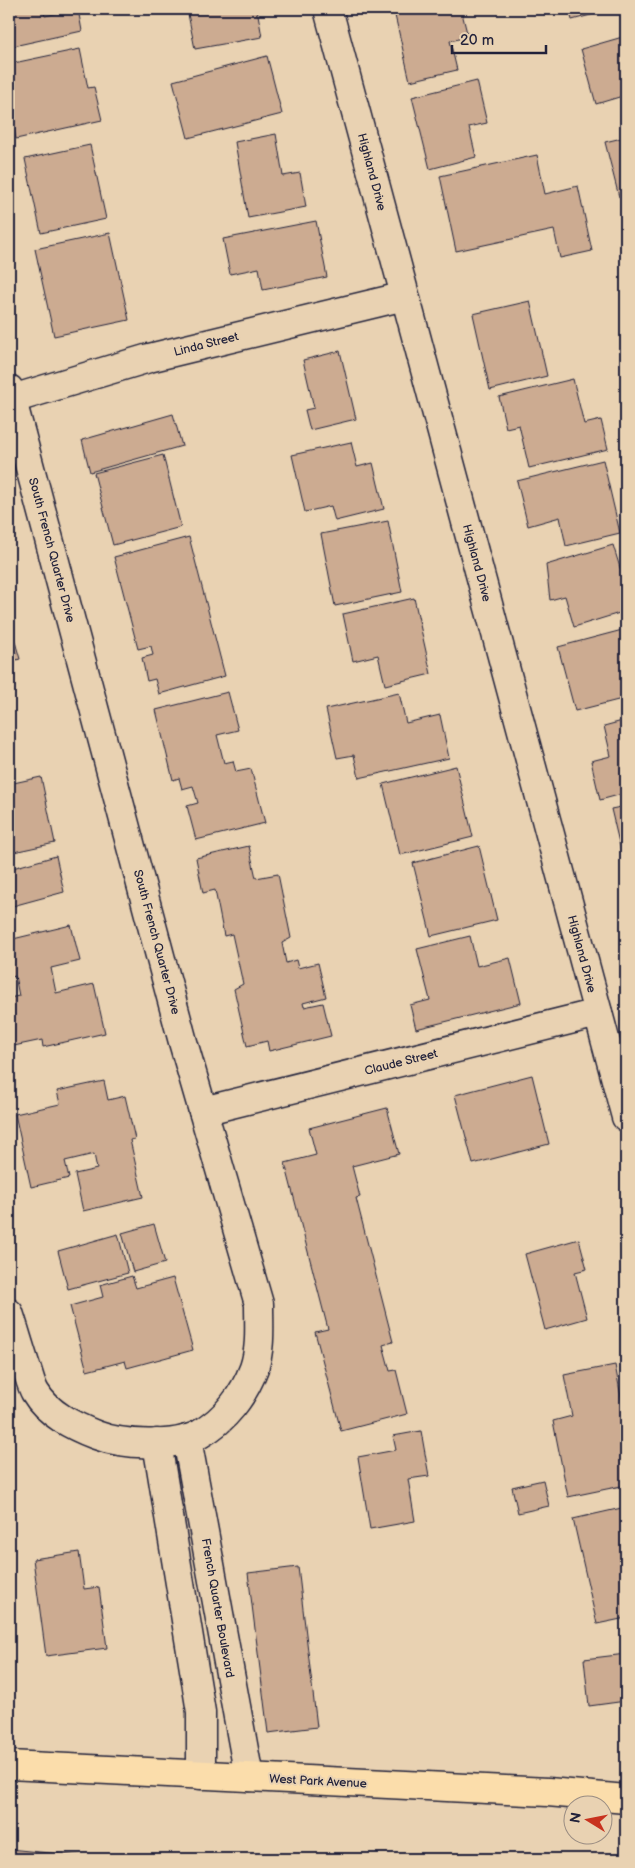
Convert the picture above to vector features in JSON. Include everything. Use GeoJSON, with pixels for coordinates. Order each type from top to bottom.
{"type":"FeatureCollection","features":[{"type":"Feature","properties":{"kind":"main road","name":"West Park Avenue"},"geometry":{"type":"LineString","coordinates":[[9,1765],[548,1792],[626,1799]]}},
{"type":"Feature","properties":{"kind":"street","name":"Highland Drive"},"geometry":{"type":"LineString","coordinates":[[328,9],[626,1117]]}},
{"type":"Feature","properties":{"kind":"street","name":"Linda Street"},"geometry":{"type":"LineString","coordinates":[[10,396],[149,358],[405,296]]}},
{"type":"Feature","properties":{"kind":"street","name":"South French Quarter Drive"},"geometry":{"type":"LineString","coordinates":[[9,1313],[34,1391],[50,1410],[77,1428],[106,1439],[138,1444],[187,1439],[200,1434],[227,1412],[243,1392],[254,1367],[260,1336],[258,1304],[203,1111],[10,396]]}},
{"type":"Feature","properties":{"kind":"street","name":"Claude Street"},"geometry":{"type":"LineString","coordinates":[[203,1111],[598,1013]]}},
{"type":"Feature","properties":{"kind":"street","name":"French Quarter Boulevard"},"geometry":{"type":"LineString","coordinates":[[187,1439],[249,1777]]}},
{"type":"Feature","properties":{"kind":"street"},"geometry":{"type":"LineString","coordinates":[[157,1443],[201,1712],[201,1775]]}},
{"type":"Feature","properties":{"kind":"building"},"geometry":{"type":"Polygon","coordinates":[[[9,9],[43,9],[45,16],[78,9],[82,31],[9,47],[9,9]]]}},
{"type":"Feature","properties":{"kind":"building"},"geometry":{"type":"Polygon","coordinates":[[[187,9],[257,9],[262,37],[195,49],[187,9]]]}},
{"type":"Feature","properties":{"kind":"building"},"geometry":{"type":"Polygon","coordinates":[[[406,9],[461,9],[468,37],[450,41],[457,70],[410,81],[394,11],[406,9]]]}},
{"type":"Feature","properties":{"kind":"building"},"geometry":{"type":"Polygon","coordinates":[[[569,9],[613,9],[572,20],[569,9]]]}},
{"type":"Feature","properties":{"kind":"building"},"geometry":{"type":"Polygon","coordinates":[[[626,36],[626,95],[596,104],[581,49],[626,36]]]}},
{"type":"Feature","properties":{"kind":"building"},"geometry":{"type":"Polygon","coordinates":[[[80,49],[88,88],[94,87],[102,120],[16,139],[9,106],[9,64],[80,49]]]}},
{"type":"Feature","properties":{"kind":"building"},"geometry":{"type":"Polygon","coordinates":[[[267,56],[282,114],[188,138],[173,81],[267,56]]]}},
{"type":"Feature","properties":{"kind":"building"},"geometry":{"type":"Polygon","coordinates":[[[477,81],[487,123],[469,127],[476,157],[430,169],[412,97],[477,81]]]}},
{"type":"Feature","properties":{"kind":"building"},"geometry":{"type":"Polygon","coordinates":[[[276,134],[283,176],[300,173],[306,207],[248,218],[235,142],[276,134]]]}},
{"type":"Feature","properties":{"kind":"building"},"geometry":{"type":"Polygon","coordinates":[[[626,137],[626,196],[619,197],[605,142],[626,137]]]}},
{"type":"Feature","properties":{"kind":"building"},"geometry":{"type":"Polygon","coordinates":[[[90,145],[106,219],[41,233],[25,159],[90,145]]]}},
{"type":"Feature","properties":{"kind":"building"},"geometry":{"type":"Polygon","coordinates":[[[537,155],[545,194],[578,186],[592,251],[560,258],[554,230],[456,251],[440,176],[537,155]]]}},
{"type":"Feature","properties":{"kind":"building"},"geometry":{"type":"Polygon","coordinates":[[[316,221],[327,277],[263,290],[259,268],[230,274],[223,239],[316,221]]]}},
{"type":"Feature","properties":{"kind":"building"},"geometry":{"type":"Polygon","coordinates":[[[110,233],[129,320],[54,336],[35,249],[110,233]]]}},
{"type":"Feature","properties":{"kind":"building"},"geometry":{"type":"Polygon","coordinates":[[[530,301],[547,376],[490,390],[473,314],[530,301]]]}},
{"type":"Feature","properties":{"kind":"building"},"geometry":{"type":"Polygon","coordinates":[[[340,351],[356,419],[310,430],[305,410],[314,408],[303,360],[340,351]]]}},
{"type":"Feature","properties":{"kind":"building"},"geometry":{"type":"Polygon","coordinates":[[[573,379],[584,424],[601,420],[608,449],[529,468],[519,425],[506,428],[499,397],[573,379]]]}},
{"type":"Feature","properties":{"kind":"building"},"geometry":{"type":"Polygon","coordinates":[[[173,414],[182,446],[90,472],[82,440],[173,414]]]}},
{"type":"Feature","properties":{"kind":"building"},"geometry":{"type":"Polygon","coordinates":[[[351,442],[357,467],[373,463],[384,509],[335,521],[331,506],[305,512],[292,455],[351,442]]]}},
{"type":"Feature","properties":{"kind":"building"},"geometry":{"type":"Polygon","coordinates":[[[163,455],[181,527],[113,545],[94,473],[163,455]]]}},
{"type":"Feature","properties":{"kind":"building"},"geometry":{"type":"Polygon","coordinates":[[[603,460],[620,533],[566,546],[560,517],[528,526],[517,481],[603,460]]]}},
{"type":"Feature","properties":{"kind":"building"},"geometry":{"type":"Polygon","coordinates":[[[388,521],[402,592],[335,606],[321,534],[388,521]]]}},
{"type":"Feature","properties":{"kind":"building"},"geometry":{"type":"Polygon","coordinates":[[[189,537],[225,676],[159,694],[155,679],[147,681],[142,658],[153,655],[151,646],[138,649],[114,557],[189,537]]]}},
{"type":"Feature","properties":{"kind":"building"},"geometry":{"type":"Polygon","coordinates":[[[613,545],[626,587],[626,611],[574,627],[565,596],[550,600],[546,565],[613,545]]]}},
{"type":"Feature","properties":{"kind":"building"},"geometry":{"type":"Polygon","coordinates":[[[414,598],[431,674],[385,685],[378,655],[353,661],[343,614],[414,598]]]}},
{"type":"Feature","properties":{"kind":"building"},"geometry":{"type":"Polygon","coordinates":[[[9,621],[20,659],[9,662],[9,621]]]}},
{"type":"Feature","properties":{"kind":"building"},"geometry":{"type":"Polygon","coordinates":[[[626,629],[626,698],[575,711],[558,647],[626,629]]]}},
{"type":"Feature","properties":{"kind":"building"},"geometry":{"type":"Polygon","coordinates":[[[228,692],[238,730],[217,735],[224,763],[233,761],[236,772],[251,769],[265,823],[196,840],[187,806],[198,803],[193,786],[182,789],[179,778],[173,780],[156,710],[228,692]]]}},
{"type":"Feature","properties":{"kind":"building"},"geometry":{"type":"Polygon","coordinates":[[[399,693],[406,723],[440,715],[449,758],[359,778],[354,755],[337,758],[326,709],[399,693]]]}},
{"type":"Feature","properties":{"kind":"building"},"geometry":{"type":"Polygon","coordinates":[[[626,720],[626,793],[600,800],[591,761],[611,756],[604,726],[626,720]]]}},
{"type":"Feature","properties":{"kind":"building"},"geometry":{"type":"Polygon","coordinates":[[[456,766],[473,837],[400,855],[383,784],[456,766]]]}},
{"type":"Feature","properties":{"kind":"building"},"geometry":{"type":"Polygon","coordinates":[[[41,777],[55,843],[9,853],[9,784],[41,777]]]}},
{"type":"Feature","properties":{"kind":"building"},"geometry":{"type":"Polygon","coordinates":[[[626,806],[626,872],[611,809],[626,806]]]}},
{"type":"Feature","properties":{"kind":"building"},"geometry":{"type":"Polygon","coordinates":[[[249,846],[256,878],[278,874],[291,938],[282,943],[286,963],[296,960],[298,968],[318,963],[326,997],[303,1003],[304,1007],[323,1003],[331,1036],[269,1051],[267,1041],[247,1046],[234,989],[243,984],[232,934],[224,936],[215,890],[203,893],[196,858],[249,846]]]}},
{"type":"Feature","properties":{"kind":"building"},"geometry":{"type":"Polygon","coordinates":[[[479,846],[497,920],[431,936],[413,863],[479,846]]]}},
{"type":"Feature","properties":{"kind":"building"},"geometry":{"type":"Polygon","coordinates":[[[56,856],[64,892],[9,907],[9,869],[56,856]]]}},
{"type":"Feature","properties":{"kind":"building"},"geometry":{"type":"Polygon","coordinates":[[[71,925],[80,961],[51,968],[56,993],[94,984],[105,1033],[43,1047],[42,1040],[9,1047],[9,998],[19,996],[15,976],[9,978],[9,940],[71,925]]]}},
{"type":"Feature","properties":{"kind":"building"},"geometry":{"type":"Polygon","coordinates":[[[470,936],[477,966],[510,958],[521,1003],[416,1029],[410,1005],[430,1000],[417,949],[470,936]]]}},
{"type":"Feature","properties":{"kind":"building"},"geometry":{"type":"Polygon","coordinates":[[[532,1075],[549,1144],[473,1164],[455,1095],[532,1075]]]}},
{"type":"Feature","properties":{"kind":"building"},"geometry":{"type":"Polygon","coordinates":[[[104,1081],[108,1100],[125,1096],[135,1139],[130,1140],[143,1197],[83,1211],[75,1174],[97,1169],[94,1154],[65,1161],[69,1178],[31,1187],[15,1114],[60,1104],[57,1091],[104,1081]]]}},
{"type":"Feature","properties":{"kind":"building"},"geometry":{"type":"Polygon","coordinates":[[[387,1108],[399,1154],[352,1166],[360,1197],[356,1198],[393,1342],[383,1345],[390,1371],[396,1370],[407,1414],[341,1431],[315,1332],[328,1329],[285,1163],[316,1155],[309,1128],[387,1108]]]}},
{"type":"Feature","properties":{"kind":"building"},"geometry":{"type":"Polygon","coordinates":[[[154,1224],[165,1263],[133,1272],[122,1233],[154,1224]]]}},
{"type":"Feature","properties":{"kind":"building"},"geometry":{"type":"Polygon","coordinates":[[[118,1234],[128,1273],[68,1289],[58,1251],[118,1234]]]}},
{"type":"Feature","properties":{"kind":"building"},"geometry":{"type":"Polygon","coordinates":[[[579,1239],[587,1269],[575,1272],[587,1318],[545,1330],[525,1254],[579,1239]]]}},
{"type":"Feature","properties":{"kind":"building"},"geometry":{"type":"Polygon","coordinates":[[[132,1276],[136,1288],[173,1278],[193,1350],[127,1368],[125,1361],[87,1371],[70,1306],[103,1297],[100,1285],[132,1276]]]}},
{"type":"Feature","properties":{"kind":"building"},"geometry":{"type":"Polygon","coordinates":[[[615,1365],[626,1423],[626,1485],[568,1497],[553,1421],[572,1416],[564,1375],[615,1365]]]}},
{"type":"Feature","properties":{"kind":"building"},"geometry":{"type":"Polygon","coordinates":[[[421,1431],[429,1476],[408,1479],[415,1521],[370,1529],[358,1457],[396,1450],[393,1436],[421,1431]]]}},
{"type":"Feature","properties":{"kind":"building"},"geometry":{"type":"Polygon","coordinates":[[[543,1480],[549,1506],[518,1513],[512,1487],[543,1480]]]}},
{"type":"Feature","properties":{"kind":"building"},"geometry":{"type":"Polygon","coordinates":[[[626,1507],[626,1618],[597,1624],[573,1519],[626,1507]]]}},
{"type":"Feature","properties":{"kind":"building"},"geometry":{"type":"Polygon","coordinates":[[[79,1552],[84,1589],[99,1587],[107,1648],[46,1656],[33,1559],[79,1552]]]}},
{"type":"Feature","properties":{"kind":"building"},"geometry":{"type":"Polygon","coordinates":[[[298,1567],[317,1727],[268,1733],[248,1573],[298,1567]]]}},
{"type":"Feature","properties":{"kind":"building"},"geometry":{"type":"Polygon","coordinates":[[[626,1654],[626,1701],[589,1706],[584,1659],[626,1654]]]}},
{"type":"Feature","properties":{"kind":"building"},"geometry":{"type":"Polygon","coordinates":[[[9,1849],[109,1859],[9,1859],[9,1849]]]}},
{"type":"Feature","properties":{"kind":"building"},"geometry":{"type":"Polygon","coordinates":[[[255,1855],[288,1858],[288,1859],[254,1859],[255,1855]]]}}]}
